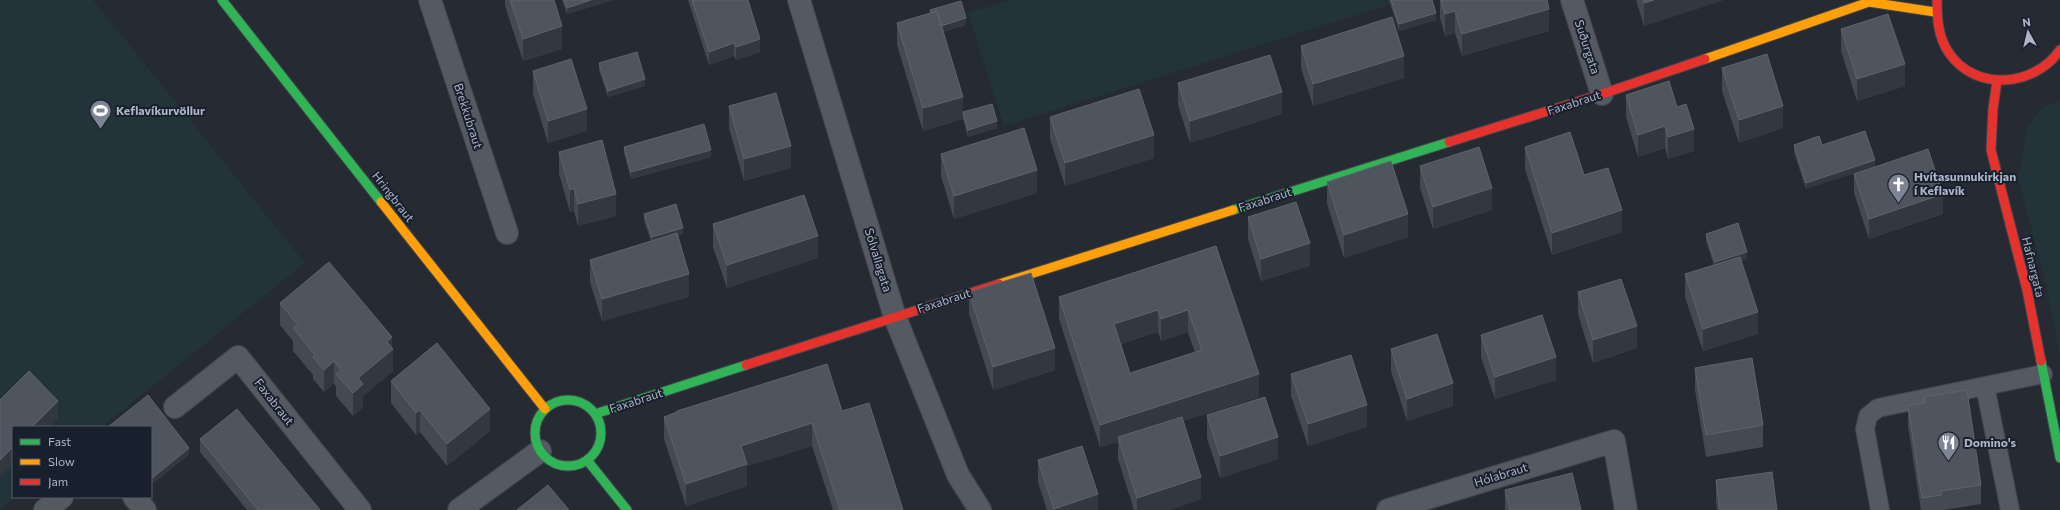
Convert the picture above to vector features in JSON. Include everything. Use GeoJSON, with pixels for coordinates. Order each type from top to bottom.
{"type":"FeatureCollection","features":[{"type":"Feature","properties":{"kind":"street","name":"Hringbraut"},"geometry":{"type":"LineString","coordinates":[[222,0],[545,409]]}},
{"type":"Feature","properties":{"kind":"street","name":"Brekkubraut"},"geometry":{"type":"LineString","coordinates":[[430,0],[507,233]]}},
{"type":"Feature","properties":{"kind":"street","name":"Sólvallagata"},"geometry":{"type":"LineString","coordinates":[[799,0],[895,317],[958,475],[980,510]]}},
{"type":"Feature","properties":{"kind":"street","name":"Suðurgata"},"geometry":{"type":"LineString","coordinates":[[1572,0],[1602,94]]}},
{"type":"Feature","properties":{"kind":"street"},"geometry":{"type":"LineString","coordinates":[[1937,0],[1935,12],[1938,32],[1946,50],[1960,66],[1977,77],[1997,81],[2018,80],[2039,72],[2056,58],[2060,50]]}},
{"type":"Feature","properties":{"kind":"street","name":"Faxabraut"},"geometry":{"type":"LineString","coordinates":[[596,414],[895,317],[1602,94],[1870,1],[1935,12]]}},
{"type":"Feature","properties":{"kind":"street","name":"Hafnargata"},"geometry":{"type":"LineString","coordinates":[[1997,81],[1993,109],[1991,150],[2027,290],[2060,458]]}},
{"type":"Feature","properties":{"kind":"street","name":"Faxabraut"},"geometry":{"type":"LineString","coordinates":[[175,407],[238,357],[360,510]]}},
{"type":"Feature","properties":{"kind":"street"},"geometry":{"type":"LineString","coordinates":[[572,400],[581,402],[596,414],[601,430],[601,439],[598,447],[587,460],[570,466],[561,465],[553,463],[540,451],[535,433],[539,416],[553,403],[572,400]]}},
{"type":"Feature","properties":{"kind":"street","name":"Hólabraut"},"geometry":{"type":"LineString","coordinates":[[1388,510],[1614,441],[1626,510]]}},
{"type":"Feature","properties":{"kind":"street"},"geometry":{"type":"LineString","coordinates":[[459,510],[540,451]]}},
{"type":"Feature","properties":{"kind":"street"},"geometry":{"type":"LineString","coordinates":[[587,460],[627,510]]}},
{"type":"Feature","properties":{"kind":"street"},"geometry":{"type":"LineString","coordinates":[[45,510],[61,498]]}},
{"type":"Feature","properties":{"kind":"street"},"geometry":{"type":"LineString","coordinates":[[135,498],[145,510]]}},
{"type":"Feature","properties":{"kind":"lane"},"geometry":{"type":"LineString","coordinates":[[1880,510],[1866,429],[1868,416],[1878,408],[2043,374]]}},
{"type":"Feature","properties":{"kind":"lane"},"geometry":{"type":"LineString","coordinates":[[1985,386],[2010,510]]}},
{"type":"Feature","properties":{"kind":"shaded area","name":"Keflavíkurvöllur"},"geometry":{"type":"Polygon","coordinates":[[[0,0],[93,0],[305,263],[103,426],[12,426],[12,498],[14,498],[0,509],[0,0]]]}},
{"type":"Feature","properties":{"kind":"shaded area"},"geometry":{"type":"Polygon","coordinates":[[[1010,0],[1401,1],[1004,126],[968,13],[1010,0]]]}},
{"type":"Feature","properties":{"kind":"shaded area"},"geometry":{"type":"Polygon","coordinates":[[[2060,100],[2060,356],[2046,284],[2018,178],[2028,125],[2043,107],[2060,100]]]}},
{"type":"Feature","properties":{"kind":"building"},"geometry":{"type":"Polygon","coordinates":[[[510,0],[554,0],[562,26],[523,39],[510,0]]]}},
{"type":"Feature","properties":{"kind":"building"},"geometry":{"type":"Polygon","coordinates":[[[564,0],[591,0],[567,8],[564,0]]]}},
{"type":"Feature","properties":{"kind":"building"},"geometry":{"type":"Polygon","coordinates":[[[692,0],[748,0],[760,39],[736,47],[734,43],[709,52],[692,0]]]}},
{"type":"Feature","properties":{"kind":"building"},"geometry":{"type":"Polygon","coordinates":[[[1391,0],[1432,0],[1436,13],[1399,24],[1391,0]]]}},
{"type":"Feature","properties":{"kind":"building"},"geometry":{"type":"Polygon","coordinates":[[[1441,0],[1547,0],[1549,9],[1462,34],[1455,11],[1445,14],[1441,0]]]}},
{"type":"Feature","properties":{"kind":"building"},"geometry":{"type":"Polygon","coordinates":[[[1643,0],[1654,0],[1644,3],[1643,0]]]}},
{"type":"Feature","properties":{"kind":"building"},"geometry":{"type":"Polygon","coordinates":[[[961,1],[966,18],[941,26],[937,11],[931,13],[930,10],[961,1]]]}},
{"type":"Feature","properties":{"kind":"building"},"geometry":{"type":"Polygon","coordinates":[[[937,11],[963,97],[923,108],[897,23],[937,11]]]}},
{"type":"Feature","properties":{"kind":"building"},"geometry":{"type":"Polygon","coordinates":[[[1888,14],[1905,64],[1857,79],[1841,29],[1888,14]]]}},
{"type":"Feature","properties":{"kind":"building"},"geometry":{"type":"Polygon","coordinates":[[[1392,17],[1404,56],[1313,84],[1301,46],[1392,17]]]}},
{"type":"Feature","properties":{"kind":"building"},"geometry":{"type":"Polygon","coordinates":[[[637,52],[645,79],[608,91],[599,63],[637,52]]]}},
{"type":"Feature","properties":{"kind":"building"},"geometry":{"type":"Polygon","coordinates":[[[1767,54],[1783,106],[1739,120],[1722,68],[1767,54]]]}},
{"type":"Feature","properties":{"kind":"building"},"geometry":{"type":"Polygon","coordinates":[[[1270,55],[1282,92],[1190,121],[1178,83],[1270,55]]]}},
{"type":"Feature","properties":{"kind":"building"},"geometry":{"type":"Polygon","coordinates":[[[571,59],[587,109],[548,121],[533,71],[571,59]]]}},
{"type":"Feature","properties":{"kind":"building"},"geometry":{"type":"Polygon","coordinates":[[[1669,81],[1677,107],[1686,104],[1694,129],[1668,137],[1665,126],[1638,135],[1626,95],[1669,81]]]}},
{"type":"Feature","properties":{"kind":"building"},"geometry":{"type":"Polygon","coordinates":[[[1139,89],[1154,135],[1065,163],[1050,117],[1139,89]]]}},
{"type":"Feature","properties":{"kind":"building"},"geometry":{"type":"Polygon","coordinates":[[[776,93],[791,146],[744,159],[729,106],[776,93]]]}},
{"type":"Feature","properties":{"kind":"building"},"geometry":{"type":"Polygon","coordinates":[[[992,104],[997,121],[968,130],[963,112],[992,104]]]}},
{"type":"Feature","properties":{"kind":"building"},"geometry":{"type":"Polygon","coordinates":[[[704,124],[711,150],[631,172],[624,147],[704,124]]]}},
{"type":"Feature","properties":{"kind":"building"},"geometry":{"type":"Polygon","coordinates":[[[1024,128],[1037,170],[954,196],[941,154],[1024,128]]]}},
{"type":"Feature","properties":{"kind":"building"},"geometry":{"type":"Polygon","coordinates":[[[1865,131],[1875,160],[1806,183],[1794,145],[1819,136],[1822,145],[1865,131]]]}},
{"type":"Feature","properties":{"kind":"building"},"geometry":{"type":"Polygon","coordinates":[[[1570,132],[1584,175],[1608,168],[1622,210],[1552,233],[1525,147],[1570,132]]]}},
{"type":"Feature","properties":{"kind":"building"},"geometry":{"type":"Polygon","coordinates":[[[602,140],[616,194],[578,204],[574,188],[570,190],[559,152],[602,140]]]}},
{"type":"Feature","properties":{"kind":"building"},"geometry":{"type":"Polygon","coordinates":[[[1479,147],[1492,188],[1433,207],[1420,166],[1479,147]]]}},
{"type":"Feature","properties":{"kind":"building"},"geometry":{"type":"Polygon","coordinates":[[[1928,149],[1943,194],[1869,219],[1854,174],[1928,149]]]}},
{"type":"Feature","properties":{"kind":"building"},"geometry":{"type":"Polygon","coordinates":[[[1391,161],[1408,214],[1344,235],[1327,182],[1391,161]]]}},
{"type":"Feature","properties":{"kind":"building"},"geometry":{"type":"Polygon","coordinates":[[[804,195],[818,236],[727,265],[713,224],[804,195]]]}},
{"type":"Feature","properties":{"kind":"building"},"geometry":{"type":"Polygon","coordinates":[[[1296,202],[1310,243],[1261,259],[1248,217],[1296,202]]]}},
{"type":"Feature","properties":{"kind":"building"},"geometry":{"type":"Polygon","coordinates":[[[676,204],[683,228],[652,237],[644,214],[676,204]]]}},
{"type":"Feature","properties":{"kind":"building"},"geometry":{"type":"Polygon","coordinates":[[[1738,223],[1747,252],[1715,262],[1706,234],[1738,223]]]}},
{"type":"Feature","properties":{"kind":"building"},"geometry":{"type":"Polygon","coordinates":[[[677,233],[689,274],[602,299],[590,260],[677,233]]]}},
{"type":"Feature","properties":{"kind":"building"},"geometry":{"type":"Polygon","coordinates":[[[1216,246],[1259,374],[1100,425],[1059,297],[1216,246]],[[1158,310],[1114,324],[1130,373],[1202,350],[1188,310],[1161,319],[1158,310]]]}},
{"type":"Feature","properties":{"kind":"building"},"geometry":{"type":"Polygon","coordinates":[[[1740,257],[1758,312],[1703,329],[1685,274],[1740,257]]]}},
{"type":"Feature","properties":{"kind":"building"},"geometry":{"type":"Polygon","coordinates":[[[329,262],[392,337],[387,342],[393,349],[358,378],[363,384],[353,393],[336,374],[341,370],[334,361],[324,370],[313,357],[315,355],[293,328],[298,325],[280,303],[329,262]]]}},
{"type":"Feature","properties":{"kind":"building"},"geometry":{"type":"Polygon","coordinates":[[[1031,273],[1055,348],[993,367],[969,292],[1031,273]]]}},
{"type":"Feature","properties":{"kind":"building"},"geometry":{"type":"Polygon","coordinates":[[[1621,279],[1637,326],[1593,340],[1578,292],[1621,279]]]}},
{"type":"Feature","properties":{"kind":"building"},"geometry":{"type":"Polygon","coordinates":[[[1542,315],[1556,357],[1495,377],[1481,335],[1542,315]]]}},
{"type":"Feature","properties":{"kind":"building"},"geometry":{"type":"Polygon","coordinates":[[[1437,334],[1453,383],[1407,399],[1391,349],[1437,334]]]}},
{"type":"Feature","properties":{"kind":"building"},"geometry":{"type":"Polygon","coordinates":[[[437,343],[490,409],[447,444],[420,410],[416,413],[391,381],[437,343]]]}},
{"type":"Feature","properties":{"kind":"building"},"geometry":{"type":"Polygon","coordinates":[[[1351,355],[1367,405],[1308,424],[1291,374],[1351,355]]]}},
{"type":"Feature","properties":{"kind":"building"},"geometry":{"type":"Polygon","coordinates":[[[1752,358],[1763,425],[1706,435],[1695,368],[1752,358]]]}},
{"type":"Feature","properties":{"kind":"building"},"geometry":{"type":"Polygon","coordinates":[[[827,364],[842,411],[869,403],[903,510],[840,510],[812,423],[741,446],[747,464],[686,484],[664,417],[677,411],[827,364]]]}},
{"type":"Feature","properties":{"kind":"building"},"geometry":{"type":"Polygon","coordinates":[[[29,371],[58,401],[33,426],[12,426],[12,448],[0,460],[0,400],[29,371]]]}},
{"type":"Feature","properties":{"kind":"building"},"geometry":{"type":"Polygon","coordinates":[[[1967,390],[1981,485],[1941,491],[1941,495],[1922,498],[1908,406],[1925,403],[1925,397],[1967,390]]]}},
{"type":"Feature","properties":{"kind":"building"},"geometry":{"type":"Polygon","coordinates":[[[148,395],[189,448],[152,478],[152,426],[109,426],[148,395]]]}},
{"type":"Feature","properties":{"kind":"building"},"geometry":{"type":"Polygon","coordinates":[[[1265,397],[1278,437],[1220,456],[1207,415],[1265,397]]]}},
{"type":"Feature","properties":{"kind":"building"},"geometry":{"type":"Polygon","coordinates":[[[237,409],[320,510],[258,510],[200,439],[237,409]]]}},
{"type":"Feature","properties":{"kind":"building"},"geometry":{"type":"Polygon","coordinates":[[[1182,417],[1201,477],[1137,498],[1118,437],[1182,417]]]}},
{"type":"Feature","properties":{"kind":"building"},"geometry":{"type":"Polygon","coordinates":[[[1082,446],[1098,494],[1054,509],[1038,460],[1082,446]]]}},
{"type":"Feature","properties":{"kind":"building"},"geometry":{"type":"Polygon","coordinates":[[[1772,472],[1777,510],[1720,510],[1716,480],[1772,472]]]}},
{"type":"Feature","properties":{"kind":"building"},"geometry":{"type":"Polygon","coordinates":[[[1572,473],[1581,510],[1510,510],[1505,490],[1572,473]]]}},
{"type":"Feature","properties":{"kind":"building"},"geometry":{"type":"Polygon","coordinates":[[[548,485],[569,510],[517,510],[548,485]]]}},
{"type":"Feature","properties":{"kind":"traffic: fast"},"geometry":{"type":"LineString","coordinates":[[222,0],[381,202]]}},
{"type":"Feature","properties":{"kind":"traffic: fast"},"geometry":{"type":"LineString","coordinates":[[1233,210],[1449,142]]}},
{"type":"Feature","properties":{"kind":"traffic: fast"},"geometry":{"type":"LineString","coordinates":[[2041,361],[2060,458]]}},
{"type":"Feature","properties":{"kind":"traffic: fast"},"geometry":{"type":"LineString","coordinates":[[595,414],[746,365]]}},
{"type":"Feature","properties":{"kind":"traffic: fast"},"geometry":{"type":"LineString","coordinates":[[568,400],[581,402],[591,410],[599,420],[601,433],[599,446],[591,456],[581,464],[568,466],[555,464],[545,456],[537,446],[535,433],[537,420],[545,410],[555,402],[568,400]]}},
{"type":"Feature","properties":{"kind":"traffic: fast"},"geometry":{"type":"LineString","coordinates":[[587,460],[627,510]]}},
{"type":"Feature","properties":{"kind":"traffic: slow"},"geometry":{"type":"LineString","coordinates":[[1705,59],[1869,2],[1935,12]]}},
{"type":"Feature","properties":{"kind":"traffic: slow"},"geometry":{"type":"LineString","coordinates":[[381,202],[545,409]]}},
{"type":"Feature","properties":{"kind":"traffic: slow"},"geometry":{"type":"LineString","coordinates":[[999,284],[1233,210]]}},
{"type":"Feature","properties":{"kind":"traffic: jam"},"geometry":{"type":"LineString","coordinates":[[1937,0],[1937,14],[1942,41],[1949,53],[1960,66],[1974,74],[1989,79],[2005,80],[2021,77],[2035,72],[2049,62],[2060,50]]}},
{"type":"Feature","properties":{"kind":"traffic: jam"},"geometry":{"type":"LineString","coordinates":[[1449,142],[1602,94],[1705,59]]}},
{"type":"Feature","properties":{"kind":"traffic: jam"},"geometry":{"type":"LineString","coordinates":[[1997,81],[1993,109],[1991,150],[2027,290],[2041,361]]}},
{"type":"Feature","properties":{"kind":"traffic: jam"},"geometry":{"type":"LineString","coordinates":[[746,365],[999,284]]}},
{"type":"Feature","properties":{"kind":"place","name":"Keflavíkurvöllur"},"geometry":{"type":"Point","coordinates":[100,130]}},
{"type":"Feature","properties":{"kind":"place","name":"Hvítasunnukirkjan í Keflavík"},"geometry":{"type":"Point","coordinates":[1898,204]}},
{"type":"Feature","properties":{"kind":"place","name":"Domino's"},"geometry":{"type":"Point","coordinates":[1948,462]}}]}
